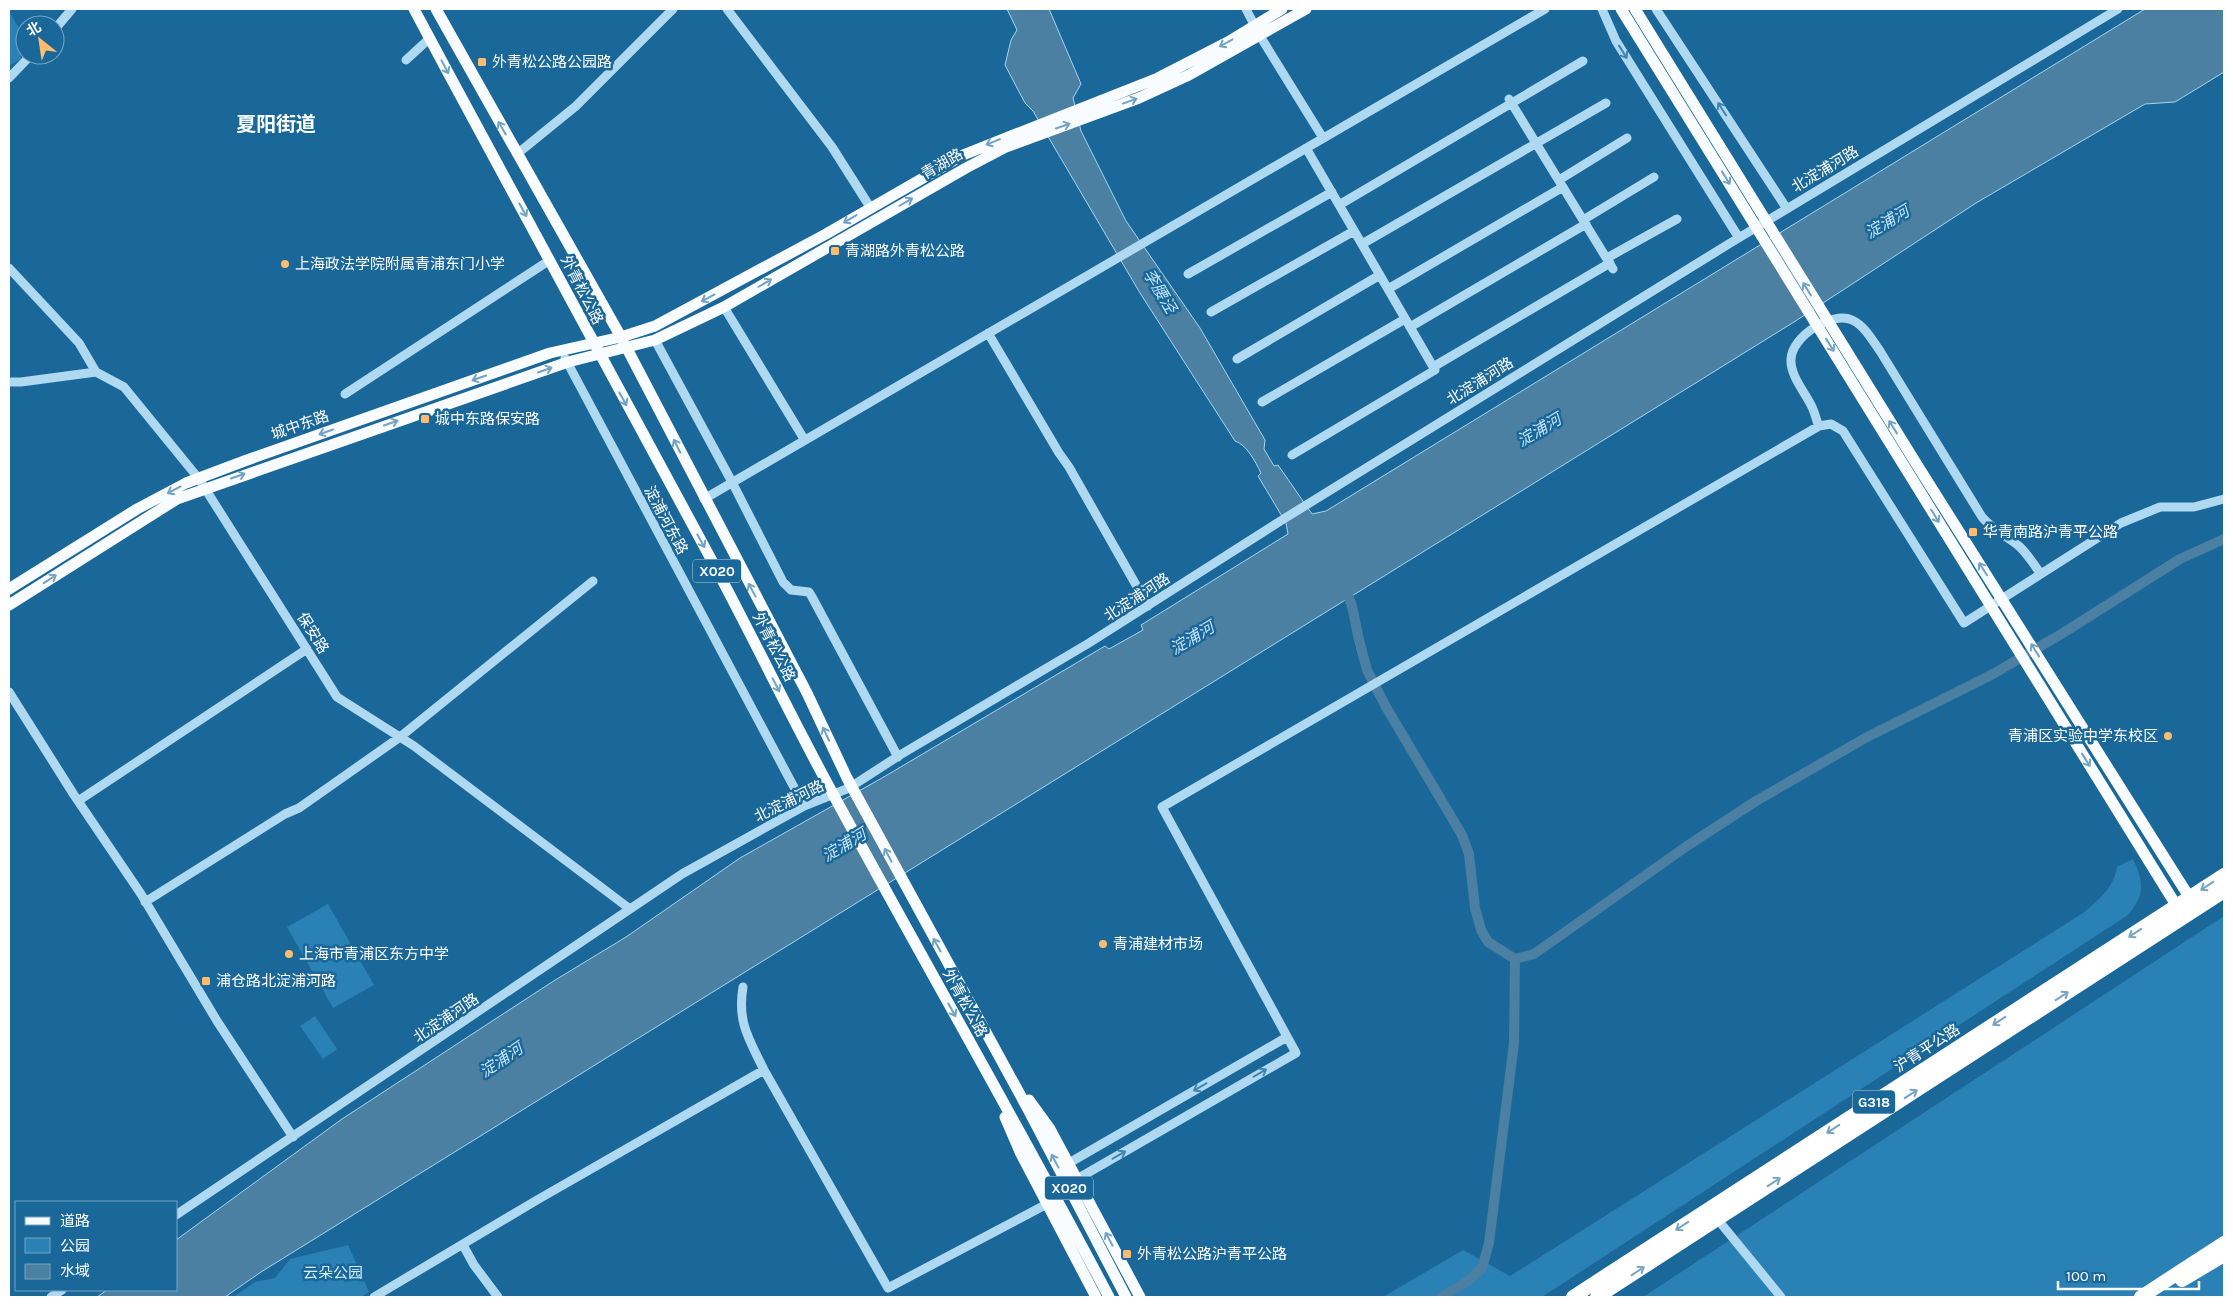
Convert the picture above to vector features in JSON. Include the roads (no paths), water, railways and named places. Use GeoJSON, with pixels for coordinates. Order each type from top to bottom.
{"type":"FeatureCollection","features":[{"type":"Feature","properties":{"kind":"highway","name":"沪青平公路"},"geometry":{"type":"LineString","coordinates":[[1573,1297],[1713,1214],[2180,912],[2224,875]]}},
{"type":"Feature","properties":{"kind":"highway","name":"沪青平公路"},"geometry":{"type":"LineString","coordinates":[[2193,903],[2224,891]]}},
{"type":"Feature","properties":{"kind":"highway","name":"沪青平公路"},"geometry":{"type":"LineString","coordinates":[[1597,1297],[1713,1214]]}},
{"type":"Feature","properties":{"kind":"highway"},"geometry":{"type":"LineString","coordinates":[[2142,1297],[2224,1243]]}},
{"type":"Feature","properties":{"kind":"highway"},"geometry":{"type":"LineString","coordinates":[[2152,1297],[2224,1256]]}},
{"type":"Feature","properties":{"kind":"main road","name":"外青松公路"},"geometry":{"type":"LineString","coordinates":[[414,9],[550,260],[593,344],[712,561],[830,789],[1109,1297]]}},
{"type":"Feature","properties":{"kind":"main road","name":"外青松公路"},"geometry":{"type":"LineString","coordinates":[[436,9],[624,342],[806,693],[847,778],[1126,1297]]}},
{"type":"Feature","properties":{"kind":"main road","name":"青湖路"},"geometry":{"type":"LineString","coordinates":[[1257,30],[1282,9]]}},
{"type":"Feature","properties":{"kind":"main road","name":"青湖路"},"geometry":{"type":"LineString","coordinates":[[600,356],[826,234],[963,155],[1082,114],[1116,96],[1306,9]]}},
{"type":"Feature","properties":{"kind":"main road"},"geometry":{"type":"LineString","coordinates":[[1635,9],[1704,133]]}},
{"type":"Feature","properties":{"kind":"main road"},"geometry":{"type":"LineString","coordinates":[[1623,12],[1704,133],[1914,471],[2011,637],[2180,912]]}},
{"type":"Feature","properties":{"kind":"main road","name":"青湖路"},"geometry":{"type":"LineString","coordinates":[[624,342],[654,340],[724,307],[966,168],[1040,129]]}},
{"type":"Feature","properties":{"kind":"main road","name":"城中东路"},"geometry":{"type":"LineString","coordinates":[[9,589],[137,509],[274,450],[562,351],[593,344],[624,342]]}},
{"type":"Feature","properties":{"kind":"main road","name":"城中东路"},"geometry":{"type":"LineString","coordinates":[[9,605],[201,483],[568,362],[600,356]]}},
{"type":"Feature","properties":{"kind":"main road"},"geometry":{"type":"LineString","coordinates":[[1914,471],[2003,599],[2193,903]]}},
{"type":"Feature","properties":{"kind":"main road"},"geometry":{"type":"LineString","coordinates":[[1011,1080],[1039,1113],[1077,1179],[1140,1297]]}},
{"type":"Feature","properties":{"kind":"main road"},"geometry":{"type":"LineString","coordinates":[[992,1082],[1014,1138],[1096,1297]]}},
{"type":"Feature","properties":{"kind":"street"},"geometry":{"type":"LineString","coordinates":[[517,154],[576,106],[673,9]]}},
{"type":"Feature","properties":{"kind":"street"},"geometry":{"type":"LineString","coordinates":[[727,9],[832,147],[870,207]]}},
{"type":"Feature","properties":{"kind":"street"},"geometry":{"type":"LineString","coordinates":[[1246,9],[1323,138]]}},
{"type":"Feature","properties":{"kind":"street"},"geometry":{"type":"LineString","coordinates":[[704,499],[1544,9]]}},
{"type":"Feature","properties":{"kind":"street"},"geometry":{"type":"LineString","coordinates":[[1602,9],[1616,41],[1739,238]]}},
{"type":"Feature","properties":{"kind":"street"},"geometry":{"type":"LineString","coordinates":[[1612,9],[1623,12]]}},
{"type":"Feature","properties":{"kind":"street"},"geometry":{"type":"LineString","coordinates":[[1656,9],[1787,209]]}},
{"type":"Feature","properties":{"kind":"street","name":"北淀浦河路"},"geometry":{"type":"LineString","coordinates":[[178,1214],[682,874],[804,806],[849,788],[1089,643],[1307,504],[1739,238],[2117,9]]}},
{"type":"Feature","properties":{"kind":"street"},"geometry":{"type":"LineString","coordinates":[[406,60],[430,38]]}},
{"type":"Feature","properties":{"kind":"street"},"geometry":{"type":"LineString","coordinates":[[1339,205],[1510,101],[1583,62]]}},
{"type":"Feature","properties":{"kind":"street"},"geometry":{"type":"LineString","coordinates":[[9,78],[21,65]]}},
{"type":"Feature","properties":{"kind":"street"},"geometry":{"type":"LineString","coordinates":[[1510,101],[1610,263]]}},
{"type":"Feature","properties":{"kind":"street"},"geometry":{"type":"LineString","coordinates":[[1362,244],[1606,103]]}},
{"type":"Feature","properties":{"kind":"street"},"geometry":{"type":"LineString","coordinates":[[1388,289],[1561,183],[1627,138]]}},
{"type":"Feature","properties":{"kind":"street"},"geometry":{"type":"LineString","coordinates":[[1292,455],[1435,370],[1306,148]]}},
{"type":"Feature","properties":{"kind":"street"},"geometry":{"type":"LineString","coordinates":[[1262,402],[1408,323],[1585,222],[1654,177]]}},
{"type":"Feature","properties":{"kind":"street"},"geometry":{"type":"LineString","coordinates":[[1188,274],[1332,192]]}},
{"type":"Feature","properties":{"kind":"street"},"geometry":{"type":"LineString","coordinates":[[1433,367],[1610,263],[1677,219]]}},
{"type":"Feature","properties":{"kind":"street"},"geometry":{"type":"LineString","coordinates":[[1211,312],[1354,231]]}},
{"type":"Feature","properties":{"kind":"street"},"geometry":{"type":"LineString","coordinates":[[345,394],[550,260]]}},
{"type":"Feature","properties":{"kind":"street"},"geometry":{"type":"LineString","coordinates":[[9,268],[78,343],[96,372],[9,382]]}},
{"type":"Feature","properties":{"kind":"street"},"geometry":{"type":"LineString","coordinates":[[1238,359],[1380,275]]}},
{"type":"Feature","properties":{"kind":"street"},"geometry":{"type":"LineString","coordinates":[[724,307],[804,440]]}},
{"type":"Feature","properties":{"kind":"street"},"geometry":{"type":"LineString","coordinates":[[1818,426],[1812,407],[1792,368],[1791,358],[1794,347],[1815,327],[1833,318],[1844,317],[1854,321],[1864,329],[1880,351],[1982,517],[1991,528],[2020,547],[2040,573]]}},
{"type":"Feature","properties":{"kind":"street"},"geometry":{"type":"LineString","coordinates":[[988,333],[1059,453],[1069,466],[1148,606]]}},
{"type":"Feature","properties":{"kind":"street"},"geometry":{"type":"LineString","coordinates":[[654,340],[732,482],[783,582],[790,590],[809,592],[898,757]]}},
{"type":"Feature","properties":{"kind":"street","name":"淀浦河东路"},"geometry":{"type":"LineString","coordinates":[[562,351],[804,806]]}},
{"type":"Feature","properties":{"kind":"street","name":"保安路"},"geometry":{"type":"LineString","coordinates":[[96,372],[124,387],[201,483],[337,697],[400,737],[630,909]]}},
{"type":"Feature","properties":{"kind":"street"},"geometry":{"type":"LineString","coordinates":[[1077,1179],[1296,1052],[1162,807],[1355,697],[1818,426],[1832,424],[1843,431],[1964,623],[2121,522],[2160,506],[2194,507],[2210,505],[2224,499]]}},
{"type":"Feature","properties":{"kind":"street"},"geometry":{"type":"LineString","coordinates":[[145,902],[285,814],[299,808],[400,737],[593,581]]}},
{"type":"Feature","properties":{"kind":"street"},"geometry":{"type":"LineString","coordinates":[[78,801],[307,649]]}},
{"type":"Feature","properties":{"kind":"street"},"geometry":{"type":"LineString","coordinates":[[9,692],[145,902],[217,1021],[293,1137]]}},
{"type":"Feature","properties":{"kind":"street"},"geometry":{"type":"LineString","coordinates":[[743,987],[740,1003],[741,1019],[764,1070],[888,1288],[1047,1204]]}},
{"type":"Feature","properties":{"kind":"street"},"geometry":{"type":"LineString","coordinates":[[1068,1163],[1287,1037]]}},
{"type":"Feature","properties":{"kind":"street"},"geometry":{"type":"LineString","coordinates":[[374,1297],[537,1200],[764,1070]]}},
{"type":"Feature","properties":{"kind":"street"},"geometry":{"type":"LineString","coordinates":[[1713,1214],[1781,1297]]}},
{"type":"Feature","properties":{"kind":"street"},"geometry":{"type":"LineString","coordinates":[[463,1245],[474,1265],[498,1297]]}},
{"type":"Feature","properties":{"kind":"water"},"geometry":{"type":"Polygon","coordinates":[[[1007,9],[1049,9],[1081,84],[1073,98],[1081,131],[1126,221],[1200,328],[1265,440],[1264,449],[1274,466],[1278,465],[1312,514],[1326,511],[2145,9],[2224,9],[2224,72],[2175,102],[2145,104],[1976,203],[1794,322],[261,1272],[225,1297],[97,1297],[106,1291],[178,1291],[178,1239],[342,1119],[552,982],[626,937],[740,858],[882,778],[1105,646],[1109,649],[1143,630],[1141,625],[1288,534],[1286,523],[1258,476],[1261,473],[1253,459],[1243,446],[1235,441],[1140,293],[1033,111],[1025,103],[1005,65],[1011,40],[1017,30],[1007,9]]]}},
{"type":"Feature","properties":{"kind":"waterway"},"geometry":{"type":"LineString","coordinates":[[1344,585],[1352,606],[1367,670],[1386,707],[1462,835],[1469,854],[1475,908],[1481,930],[1488,942],[1515,959],[1534,954],[1687,846],[1756,801],[1867,737],[1993,674],[2063,633],[2180,559],[2224,539]]}},
{"type":"Feature","properties":{"kind":"waterway"},"geometry":{"type":"LineString","coordinates":[[1441,1297],[1468,1281],[1482,1268],[1489,1243],[1514,1043],[1515,959]]}},
{"type":"Feature","properties":{"kind":"place","name":"外青松公路公园路"},"geometry":{"type":"Point","coordinates":[482,62]}},
{"type":"Feature","properties":{"kind":"place","name":"青湖路外青松公路"},"geometry":{"type":"Point","coordinates":[835,251]}},
{"type":"Feature","properties":{"kind":"place","name":"上海政法学院附属青浦东门小学"},"geometry":{"type":"Point","coordinates":[285,264]}},
{"type":"Feature","properties":{"kind":"place","name":"城中东路保安路"},"geometry":{"type":"Point","coordinates":[425,419]}},
{"type":"Feature","properties":{"kind":"place","name":"华青南路沪青平公路"},"geometry":{"type":"Point","coordinates":[1973,532]}},
{"type":"Feature","properties":{"kind":"place","name":"青浦区实验中学东校区"},"geometry":{"type":"Point","coordinates":[2168,736]}},
{"type":"Feature","properties":{"kind":"place","name":"青浦建材市场"},"geometry":{"type":"Point","coordinates":[1103,944]}},
{"type":"Feature","properties":{"kind":"place","name":"上海市青浦区东方中学"},"geometry":{"type":"Point","coordinates":[289,954]}},
{"type":"Feature","properties":{"kind":"place","name":"浦仓路北淀浦河路"},"geometry":{"type":"Point","coordinates":[206,981]}},
{"type":"Feature","properties":{"kind":"place","name":"外青松公路沪青平公路"},"geometry":{"type":"Point","coordinates":[1127,1254]}},
{"type":"Feature","properties":{"kind":"district","name":"夏阳街道"},"geometry":{"type":"Point","coordinates":[276,124]}},
{"type":"Feature","properties":{"kind":"water label","name":"淀浦河"},"geometry":{"type":"Point","coordinates":[1887,222]}},
{"type":"Feature","properties":{"kind":"water label","name":"李腰泾"},"geometry":{"type":"Point","coordinates":[1160,291]}},
{"type":"Feature","properties":{"kind":"water label","name":"淀浦河"},"geometry":{"type":"Point","coordinates":[1539,430]}},
{"type":"Feature","properties":{"kind":"water label","name":"淀浦河"},"geometry":{"type":"Point","coordinates":[1192,638]}},
{"type":"Feature","properties":{"kind":"water label","name":"淀浦河"},"geometry":{"type":"Point","coordinates":[844,845]}},
{"type":"Feature","properties":{"kind":"water label","name":"淀浦河"},"geometry":{"type":"Point","coordinates":[501,1060]}},
{"type":"Feature","properties":{"kind":"park label","name":"云朵公园"},"geometry":{"type":"Point","coordinates":[333,1273]}}]}
